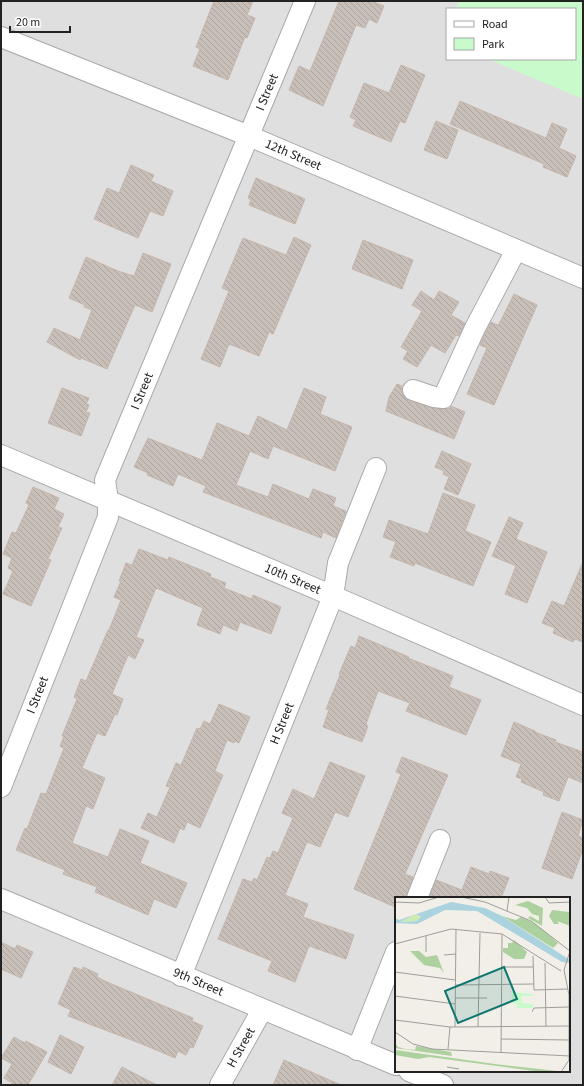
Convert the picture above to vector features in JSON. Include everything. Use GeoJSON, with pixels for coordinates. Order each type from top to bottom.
{"type":"FeatureCollection","features":[{"type":"Feature","properties":{"kind":"street","name":"I Street"},"geometry":{"type":"LineString","coordinates":[[1,787],[108,517],[108,500],[105,480],[305,1]]}},
{"type":"Feature","properties":{"kind":"street","name":"12th Street"},"geometry":{"type":"LineString","coordinates":[[1,37],[249,136],[583,278]]}},
{"type":"Feature","properties":{"kind":"street"},"geometry":{"type":"LineString","coordinates":[[413,390],[434,397],[443,398],[475,328],[516,250]]}},
{"type":"Feature","properties":{"kind":"street","name":"10th Street"},"geometry":{"type":"LineString","coordinates":[[1,455],[333,596],[583,705]]}},
{"type":"Feature","properties":{"kind":"street","name":"H Street"},"geometry":{"type":"LineString","coordinates":[[181,976],[333,596],[338,564],[376,468]]}},
{"type":"Feature","properties":{"kind":"street"},"geometry":{"type":"LineString","coordinates":[[417,897],[440,840]]}},
{"type":"Feature","properties":{"kind":"street","name":"9th Street"},"geometry":{"type":"LineString","coordinates":[[1,899],[395,1066]]}},
{"type":"Feature","properties":{"kind":"street"},"geometry":{"type":"LineString","coordinates":[[358,1050],[395,955]]}},
{"type":"Feature","properties":{"kind":"street","name":"H Street"},"geometry":{"type":"LineString","coordinates":[[220,1085],[262,1010]]}},
{"type":"Feature","properties":{"kind":"street"},"geometry":{"type":"LineString","coordinates":[[412,1072],[436,1080]]}},
{"type":"Feature","properties":{"kind":"shaded area"},"geometry":{"type":"Polygon","coordinates":[[[1,1],[583,1],[583,1085],[1,1085],[1,1]]]}},
{"type":"Feature","properties":{"kind":"green space"},"geometry":{"type":"Polygon","coordinates":[[[459,1],[583,1],[583,99],[490,60],[576,60],[576,8],[456,8],[459,1]]]}},
{"type":"Feature","properties":{"kind":"building"},"geometry":{"type":"Polygon","coordinates":[[[214,1],[253,1],[247,15],[255,18],[247,38],[245,37],[228,80],[193,66],[200,49],[196,47],[214,1]]]}},
{"type":"Feature","properties":{"kind":"building"},"geometry":{"type":"Polygon","coordinates":[[[339,1],[371,1],[384,6],[377,23],[369,19],[365,28],[356,25],[323,106],[289,90],[299,66],[310,71],[339,1]]]}},
{"type":"Feature","properties":{"kind":"building"},"geometry":{"type":"Polygon","coordinates":[[[401,65],[425,75],[405,123],[400,121],[391,142],[353,126],[356,120],[350,117],[364,83],[389,93],[401,65]]]}},
{"type":"Feature","properties":{"kind":"building"},"geometry":{"type":"Polygon","coordinates":[[[460,101],[546,138],[552,123],[567,129],[559,148],[576,156],[567,177],[543,167],[544,164],[450,124],[460,101]]]}},
{"type":"Feature","properties":{"kind":"building"},"geometry":{"type":"Polygon","coordinates":[[[436,121],[458,130],[447,159],[424,150],[436,121]]]}},
{"type":"Feature","properties":{"kind":"building"},"geometry":{"type":"Polygon","coordinates":[[[131,165],[154,175],[151,181],[173,191],[163,216],[150,211],[138,238],[94,219],[107,188],[119,193],[131,165]]]}},
{"type":"Feature","properties":{"kind":"building"},"geometry":{"type":"Polygon","coordinates":[[[256,178],[305,199],[295,224],[249,205],[251,200],[248,198],[256,178]]]}},
{"type":"Feature","properties":{"kind":"building"},"geometry":{"type":"Polygon","coordinates":[[[294,237],[311,245],[273,334],[269,332],[259,356],[229,344],[220,367],[201,359],[229,291],[222,288],[243,238],[286,255],[294,237]]]}},
{"type":"Feature","properties":{"kind":"building"},"geometry":{"type":"Polygon","coordinates":[[[363,240],[413,260],[402,289],[352,269],[363,240]]]}},
{"type":"Feature","properties":{"kind":"building"},"geometry":{"type":"Polygon","coordinates":[[[143,253],[171,264],[152,312],[135,305],[107,369],[81,358],[80,360],[47,342],[54,328],[80,340],[92,310],[69,298],[86,257],[118,271],[134,276],[143,253]]]}},
{"type":"Feature","properties":{"kind":"building"},"geometry":{"type":"Polygon","coordinates":[[[421,291],[434,300],[439,291],[459,302],[451,315],[465,323],[459,336],[456,335],[445,353],[431,345],[417,367],[403,359],[408,351],[401,347],[422,311],[412,305],[421,291]]]}},
{"type":"Feature","properties":{"kind":"building"},"geometry":{"type":"Polygon","coordinates":[[[514,294],[537,305],[494,405],[467,394],[487,348],[480,345],[485,333],[491,322],[497,325],[499,324],[514,294]]]}},
{"type":"Feature","properties":{"kind":"building"},"geometry":{"type":"Polygon","coordinates":[[[397,384],[402,386],[402,393],[409,401],[433,408],[442,409],[450,408],[451,406],[465,412],[454,439],[386,411],[389,397],[397,384]]]}},
{"type":"Feature","properties":{"kind":"building"},"geometry":{"type":"Polygon","coordinates":[[[62,388],[89,398],[86,404],[89,405],[86,412],[90,413],[81,436],[48,423],[62,388]]]}},
{"type":"Feature","properties":{"kind":"building"},"geometry":{"type":"Polygon","coordinates":[[[304,388],[326,397],[320,414],[352,427],[335,471],[273,446],[268,459],[250,451],[236,485],[268,497],[273,484],[309,499],[313,489],[336,498],[333,506],[346,511],[336,538],[323,532],[321,538],[203,492],[206,486],[178,474],[173,486],[147,475],[148,473],[134,467],[148,438],[202,460],[217,423],[249,436],[258,416],[287,430],[304,388]]]}},
{"type":"Feature","properties":{"kind":"building"},"geometry":{"type":"Polygon","coordinates":[[[442,451],[471,464],[458,495],[444,489],[449,477],[443,474],[444,471],[435,467],[442,451]]]}},
{"type":"Feature","properties":{"kind":"building"},"geometry":{"type":"Polygon","coordinates":[[[33,487],[59,498],[54,509],[64,514],[58,527],[62,528],[48,559],[51,560],[31,606],[3,594],[13,571],[8,568],[12,558],[3,554],[12,532],[16,533],[29,505],[26,503],[33,487]]]}},
{"type":"Feature","properties":{"kind":"building"},"geometry":{"type":"Polygon","coordinates":[[[443,493],[475,505],[465,531],[491,542],[473,586],[415,563],[414,566],[390,557],[396,542],[383,537],[389,520],[428,534],[443,493]]]}},
{"type":"Feature","properties":{"kind":"building"},"geometry":{"type":"Polygon","coordinates":[[[509,517],[523,523],[516,539],[547,552],[527,603],[505,594],[516,566],[492,556],[509,517]]]}},
{"type":"Feature","properties":{"kind":"building"},"geometry":{"type":"Polygon","coordinates":[[[139,549],[168,560],[169,557],[211,574],[210,577],[226,583],[224,588],[252,599],[253,595],[281,607],[271,634],[240,622],[237,631],[223,625],[220,634],[197,625],[203,608],[156,588],[136,637],[144,640],[135,659],[128,655],[112,694],[123,699],[117,715],[115,714],[105,736],[97,733],[82,768],[105,778],[93,809],[86,806],[72,843],[108,857],[120,829],[149,841],[140,863],[187,883],[176,908],[154,899],[148,915],[95,892],[97,887],[63,874],[65,870],[16,850],[25,828],[27,829],[41,793],[46,794],[64,748],[60,746],[64,736],[62,736],[77,699],[74,697],[81,679],[86,681],[121,600],[114,597],[121,581],[119,581],[126,563],[132,565],[139,549]]]}},
{"type":"Feature","properties":{"kind":"building"},"geometry":{"type":"Polygon","coordinates":[[[583,562],[583,642],[575,639],[573,642],[553,633],[555,628],[542,623],[552,601],[564,606],[583,562]]]}},
{"type":"Feature","properties":{"kind":"building"},"geometry":{"type":"Polygon","coordinates":[[[359,636],[453,676],[449,687],[481,700],[466,735],[406,711],[410,703],[378,691],[366,724],[368,726],[362,742],[323,727],[329,710],[326,709],[340,675],[339,674],[351,646],[355,648],[359,636]]]}},
{"type":"Feature","properties":{"kind":"building"},"geometry":{"type":"Polygon","coordinates":[[[219,704],[250,717],[239,743],[235,741],[234,743],[227,740],[215,771],[223,775],[200,828],[187,822],[184,830],[180,828],[174,843],[141,828],[148,813],[157,817],[170,787],[166,786],[176,763],[181,765],[197,728],[200,729],[204,721],[210,724],[219,704]]]}},
{"type":"Feature","properties":{"kind":"building"},"geometry":{"type":"Polygon","coordinates":[[[514,722],[556,740],[555,742],[583,752],[583,783],[568,777],[559,801],[543,795],[544,792],[521,782],[522,779],[516,777],[521,764],[501,756],[514,722]]]}},
{"type":"Feature","properties":{"kind":"building"},"geometry":{"type":"Polygon","coordinates":[[[402,757],[448,775],[405,874],[413,877],[406,897],[395,897],[395,907],[354,889],[401,774],[396,772],[402,757]]]}},
{"type":"Feature","properties":{"kind":"building"},"geometry":{"type":"Polygon","coordinates":[[[330,762],[365,776],[348,817],[335,812],[320,847],[307,842],[285,895],[308,904],[303,917],[354,935],[346,959],[309,946],[295,982],[268,971],[272,961],[218,939],[243,879],[252,882],[254,878],[257,880],[267,857],[270,858],[273,851],[278,853],[293,818],[282,813],[293,789],[314,799],[330,762]]]}},
{"type":"Feature","properties":{"kind":"building"},"geometry":{"type":"Polygon","coordinates":[[[562,812],[583,820],[578,836],[583,838],[583,849],[572,879],[542,868],[562,812]]]}},
{"type":"Feature","properties":{"kind":"building"},"geometry":{"type":"Polygon","coordinates":[[[471,867],[489,874],[490,871],[509,878],[501,897],[429,897],[436,880],[462,890],[471,867]]]}},
{"type":"Feature","properties":{"kind":"building"},"geometry":{"type":"Polygon","coordinates":[[[1,942],[15,949],[17,945],[33,952],[21,978],[1,969],[1,942]]]}},
{"type":"Feature","properties":{"kind":"building"},"geometry":{"type":"Polygon","coordinates":[[[74,967],[82,970],[83,967],[98,974],[97,977],[107,982],[193,1018],[192,1021],[203,1026],[193,1048],[190,1047],[186,1055],[178,1051],[175,1058],[68,1016],[71,1010],[58,1004],[74,967]]]}},
{"type":"Feature","properties":{"kind":"building"},"geometry":{"type":"Polygon","coordinates":[[[60,1035],[84,1047],[71,1074],[48,1062],[60,1035]]]}},
{"type":"Feature","properties":{"kind":"building"},"geometry":{"type":"Polygon","coordinates":[[[14,1037],[25,1043],[26,1041],[47,1052],[28,1085],[15,1085],[4,1078],[12,1064],[1,1058],[14,1037]]]}},
{"type":"Feature","properties":{"kind":"building"},"geometry":{"type":"Polygon","coordinates":[[[284,1060],[341,1085],[273,1085],[284,1060]]]}},
{"type":"Feature","properties":{"kind":"building"},"geometry":{"type":"Polygon","coordinates":[[[122,1067],[157,1085],[112,1085],[122,1067]]]}}]}
